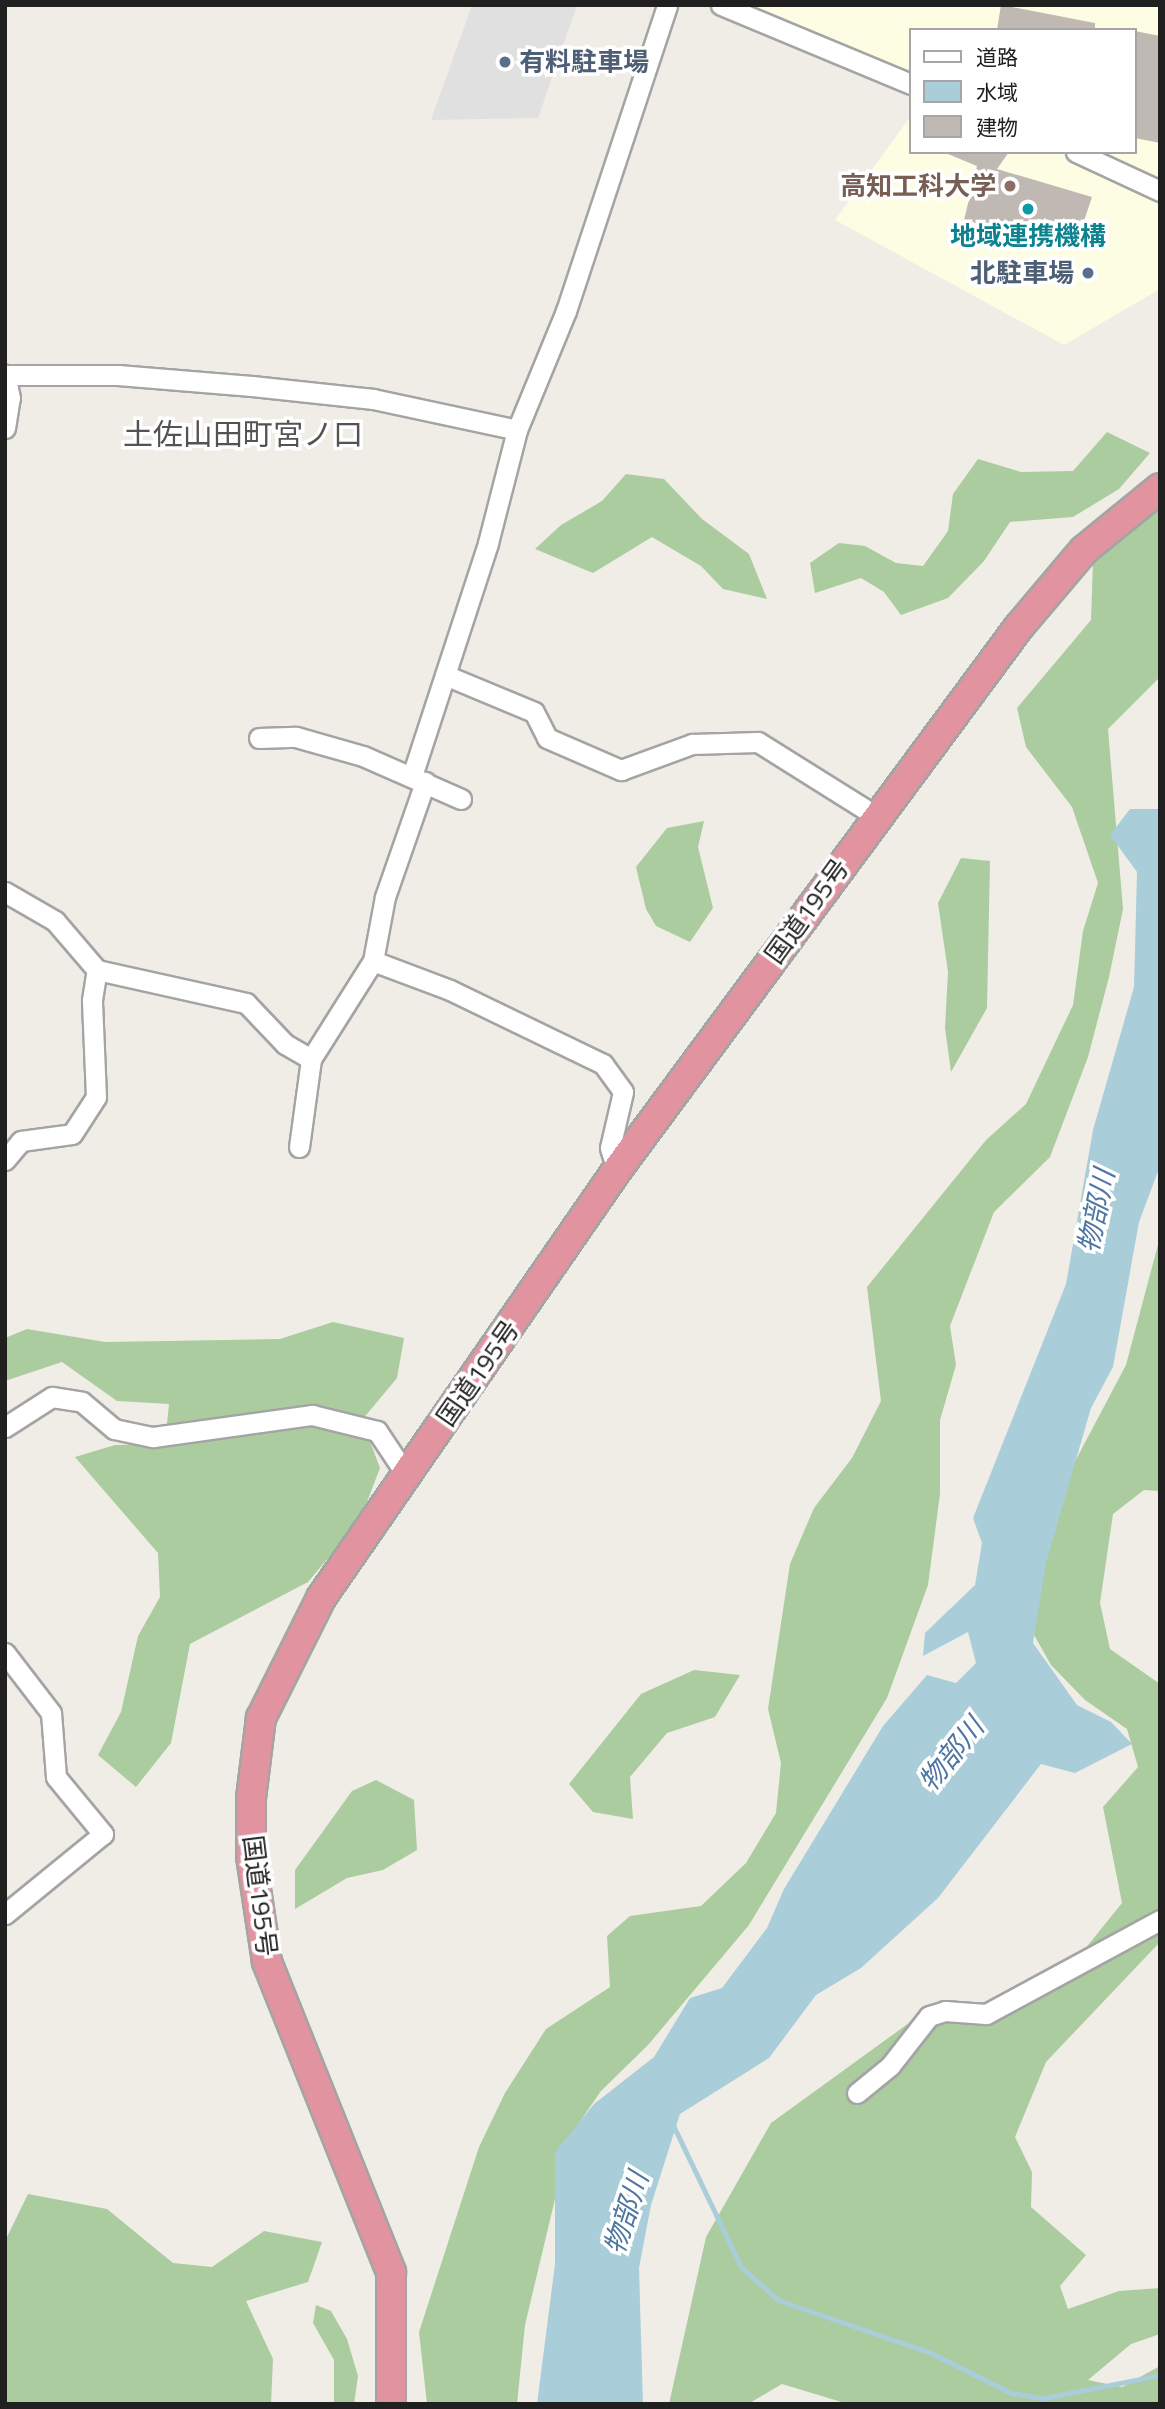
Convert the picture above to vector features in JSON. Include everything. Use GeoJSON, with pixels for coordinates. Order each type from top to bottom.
{"type":"FeatureCollection","features":[{"type":"Feature","properties":{"kind":"highway","name":"国道195号"},"geometry":{"type":"LineString","coordinates":[[391,2404],[391,2272],[267,1962],[251,1856],[251,1798],[261,1718],[293,1647],[321,1598],[617,1170],[876,816],[1084,550],[1160,488]]}},
{"type":"Feature","properties":{"kind":"street"},"geometry":{"type":"LineString","coordinates":[[299,1147],[311,1059],[373,961],[385,897],[445,675],[488,543],[517,430],[566,311],[667,5]]}},
{"type":"Feature","properties":{"kind":"street"},"geometry":{"type":"LineString","coordinates":[[721,5],[909,83]]}},
{"type":"Feature","properties":{"kind":"street"},"geometry":{"type":"LineString","coordinates":[[1080,154],[1160,191]]}},
{"type":"Feature","properties":{"kind":"street"},"geometry":{"type":"LineString","coordinates":[[5,428],[10,398],[5,375],[118,375],[373,399],[517,430]]}},
{"type":"Feature","properties":{"kind":"street"},"geometry":{"type":"LineString","coordinates":[[445,675],[534,712],[547,738],[621,770],[692,744],[758,741],[876,816]]}},
{"type":"Feature","properties":{"kind":"street"},"geometry":{"type":"LineString","coordinates":[[259,738],[296,737],[418,779],[461,799]]}},
{"type":"Feature","properties":{"kind":"street"},"geometry":{"type":"LineString","coordinates":[[5,892],[55,921],[97,970],[246,1003],[285,1044],[311,1059]]}},
{"type":"Feature","properties":{"kind":"street"},"geometry":{"type":"LineString","coordinates":[[373,961],[450,990],[603,1064],[623,1092],[610,1148],[617,1170]]}},
{"type":"Feature","properties":{"kind":"street"},"geometry":{"type":"LineString","coordinates":[[5,1160],[22,1141],[72,1134],[96,1097],[92,1000],[97,970]]}},
{"type":"Feature","properties":{"kind":"street"},"geometry":{"type":"LineString","coordinates":[[5,1427],[52,1397],[82,1402],[114,1429],[153,1437],[312,1415],[377,1431],[407,1476]]}},
{"type":"Feature","properties":{"kind":"street"},"geometry":{"type":"LineString","coordinates":[[5,1653],[51,1713],[56,1777],[103,1834],[5,1914]]}},
{"type":"Feature","properties":{"kind":"street"},"geometry":{"type":"LineString","coordinates":[[858,2092],[890,2066],[929,2016],[945,2011],[986,2014],[1160,1920]]}},
{"type":"Feature","properties":{"kind":"shaded area","name":"有料駐車場"},"geometry":{"type":"Polygon","coordinates":[[[472,5],[577,5],[538,118],[431,120],[472,5]]]}},
{"type":"Feature","properties":{"kind":"shaded area","name":"高知工科大学"},"geometry":{"type":"Polygon","coordinates":[[[751,5],[1160,5],[1160,289],[1064,345],[835,220],[909,119],[909,154],[1137,154],[1137,28],[909,28],[909,71],[751,5]]]}},
{"type":"Feature","properties":{"kind":"green space"},"geometry":{"type":"Polygon","coordinates":[[[1107,432],[1150,453],[1119,489],[1073,517],[1010,522],[984,561],[948,598],[901,615],[884,592],[861,578],[815,593],[810,563],[839,543],[865,546],[896,563],[923,566],[948,531],[953,494],[978,459],[1021,472],[1073,471],[1107,432]]]}},
{"type":"Feature","properties":{"kind":"green space"},"geometry":{"type":"Polygon","coordinates":[[[626,474],[664,479],[702,519],[749,554],[767,599],[723,589],[701,566],[652,537],[593,573],[535,549],[561,525],[602,501],[626,474]]]}},
{"type":"Feature","properties":{"kind":"green space"},"geometry":{"type":"Polygon","coordinates":[[[1160,498],[1160,677],[1108,729],[1123,909],[1109,977],[1088,1057],[1050,1157],[994,1212],[950,1326],[956,1365],[940,1420],[940,1494],[928,1585],[887,1698],[749,1925],[648,2045],[601,2091],[570,2136],[525,2325],[517,2404],[427,2404],[419,2332],[479,2147],[505,2093],[546,2029],[610,1987],[607,1936],[630,1916],[701,1906],[746,1863],[776,1813],[781,1763],[768,1709],[790,1564],[814,1508],[852,1458],[881,1401],[867,1287],[986,1140],[1026,1104],[1073,1005],[1083,931],[1098,883],[1072,807],[1026,747],[1017,708],[1091,620],[1093,562],[1130,517],[1160,498]]]}},
{"type":"Feature","properties":{"kind":"green space"},"geometry":{"type":"Polygon","coordinates":[[[704,821],[698,847],[713,908],[690,942],[656,926],[646,909],[636,867],[667,828],[704,821]]]}},
{"type":"Feature","properties":{"kind":"green space"},"geometry":{"type":"Polygon","coordinates":[[[961,858],[990,861],[987,1008],[951,1072],[945,1028],[948,972],[938,903],[961,858]]]}},
{"type":"Feature","properties":{"kind":"green space"},"geometry":{"type":"Polygon","coordinates":[[[1160,1237],[1160,1491],[1144,1490],[1113,1514],[1100,1603],[1110,1649],[1160,1684],[1160,1942],[1046,2062],[1015,2137],[1032,2172],[1031,2207],[1086,2255],[1060,2286],[1068,2309],[1119,2291],[1160,2288],[1160,2334],[1131,2344],[1088,2380],[1122,2387],[1160,2366],[1160,2404],[848,2404],[782,2384],[748,2404],[669,2404],[706,2237],[771,2123],[931,2007],[1023,2007],[1081,1954],[1122,1903],[1103,1807],[1138,1767],[1127,1729],[1085,1700],[1051,1665],[1025,1619],[1062,1486],[1126,1365],[1160,1237]]]}},
{"type":"Feature","properties":{"kind":"green space"},"geometry":{"type":"Polygon","coordinates":[[[333,1322],[404,1338],[397,1378],[362,1420],[380,1468],[360,1520],[308,1582],[190,1644],[171,1743],[136,1787],[98,1755],[121,1712],[138,1636],[160,1597],[158,1553],[75,1457],[115,1445],[165,1444],[169,1404],[117,1401],[62,1362],[5,1381],[5,1338],[27,1329],[105,1342],[280,1339],[333,1322]]]}},
{"type":"Feature","properties":{"kind":"green space"},"geometry":{"type":"Polygon","coordinates":[[[694,1670],[740,1675],[715,1717],[667,1733],[630,1777],[633,1819],[593,1812],[569,1784],[641,1694],[694,1670]]]}},
{"type":"Feature","properties":{"kind":"green space"},"geometry":{"type":"Polygon","coordinates":[[[376,1780],[414,1800],[417,1850],[383,1870],[347,1878],[295,1909],[295,1870],[352,1791],[376,1780]]]}},
{"type":"Feature","properties":{"kind":"green space"},"geometry":{"type":"Polygon","coordinates":[[[28,2194],[107,2209],[173,2263],[212,2267],[264,2231],[322,2242],[308,2282],[246,2301],[273,2359],[271,2404],[5,2404],[5,2241],[28,2194]]]}},
{"type":"Feature","properties":{"kind":"green space"},"geometry":{"type":"Polygon","coordinates":[[[316,2305],[331,2311],[347,2339],[358,2376],[354,2404],[334,2404],[334,2360],[313,2323],[316,2305]]]}},
{"type":"Feature","properties":{"kind":"water","name":"物部川"},"geometry":{"type":"Polygon","coordinates":[[[1130,809],[1160,809],[1160,1166],[1139,1222],[1113,1367],[1091,1408],[1046,1563],[1033,1643],[1077,1705],[1111,1722],[1132,1744],[1075,1773],[1041,1764],[938,1898],[861,1968],[816,1995],[769,2058],[680,2114],[651,2205],[639,2268],[643,2404],[537,2404],[555,2264],[555,2152],[594,2104],[654,2057],[690,1998],[722,1988],[767,1928],[784,1889],[883,1726],[927,1675],[956,1683],[976,1663],[968,1632],[923,1656],[925,1633],[975,1585],[982,1543],[973,1518],[1066,1284],[1093,1130],[1134,987],[1137,872],[1110,835],[1130,809]]]}},
{"type":"Feature","properties":{"kind":"building"},"geometry":{"type":"Polygon","coordinates":[[[1001,5],[1095,23],[1095,28],[997,28],[1001,5]]]}},
{"type":"Feature","properties":{"kind":"building"},"geometry":{"type":"Polygon","coordinates":[[[1137,31],[1160,36],[1160,143],[1137,138],[1137,31]]]}},
{"type":"Feature","properties":{"kind":"building","name":"地域連携機構"},"geometry":{"type":"Polygon","coordinates":[[[948,154],[1008,154],[997,169],[1092,197],[1084,221],[1073,220],[1067,246],[964,220],[977,166],[948,154]]]}},
{"type":"Feature","properties":{"kind":"waterway"},"geometry":{"type":"LineString","coordinates":[[672,2123],[741,2267],[778,2300],[931,2353],[1011,2393],[1044,2398],[1160,2375]]}},
{"type":"Feature","properties":{"kind":"place","name":"有料駐車場"},"geometry":{"type":"Point","coordinates":[505,62]}},
{"type":"Feature","properties":{"kind":"place","name":"高知工科大学"},"geometry":{"type":"Point","coordinates":[1010,186]}},
{"type":"Feature","properties":{"kind":"place","name":"地域連携機構"},"geometry":{"type":"Point","coordinates":[1028,209]}},
{"type":"Feature","properties":{"kind":"place","name":"北駐車場"},"geometry":{"type":"Point","coordinates":[1088,273]}},
{"type":"Feature","properties":{"kind":"district","name":"土佐山田町宮ノ口"},"geometry":{"type":"Point","coordinates":[243,434]}}]}
